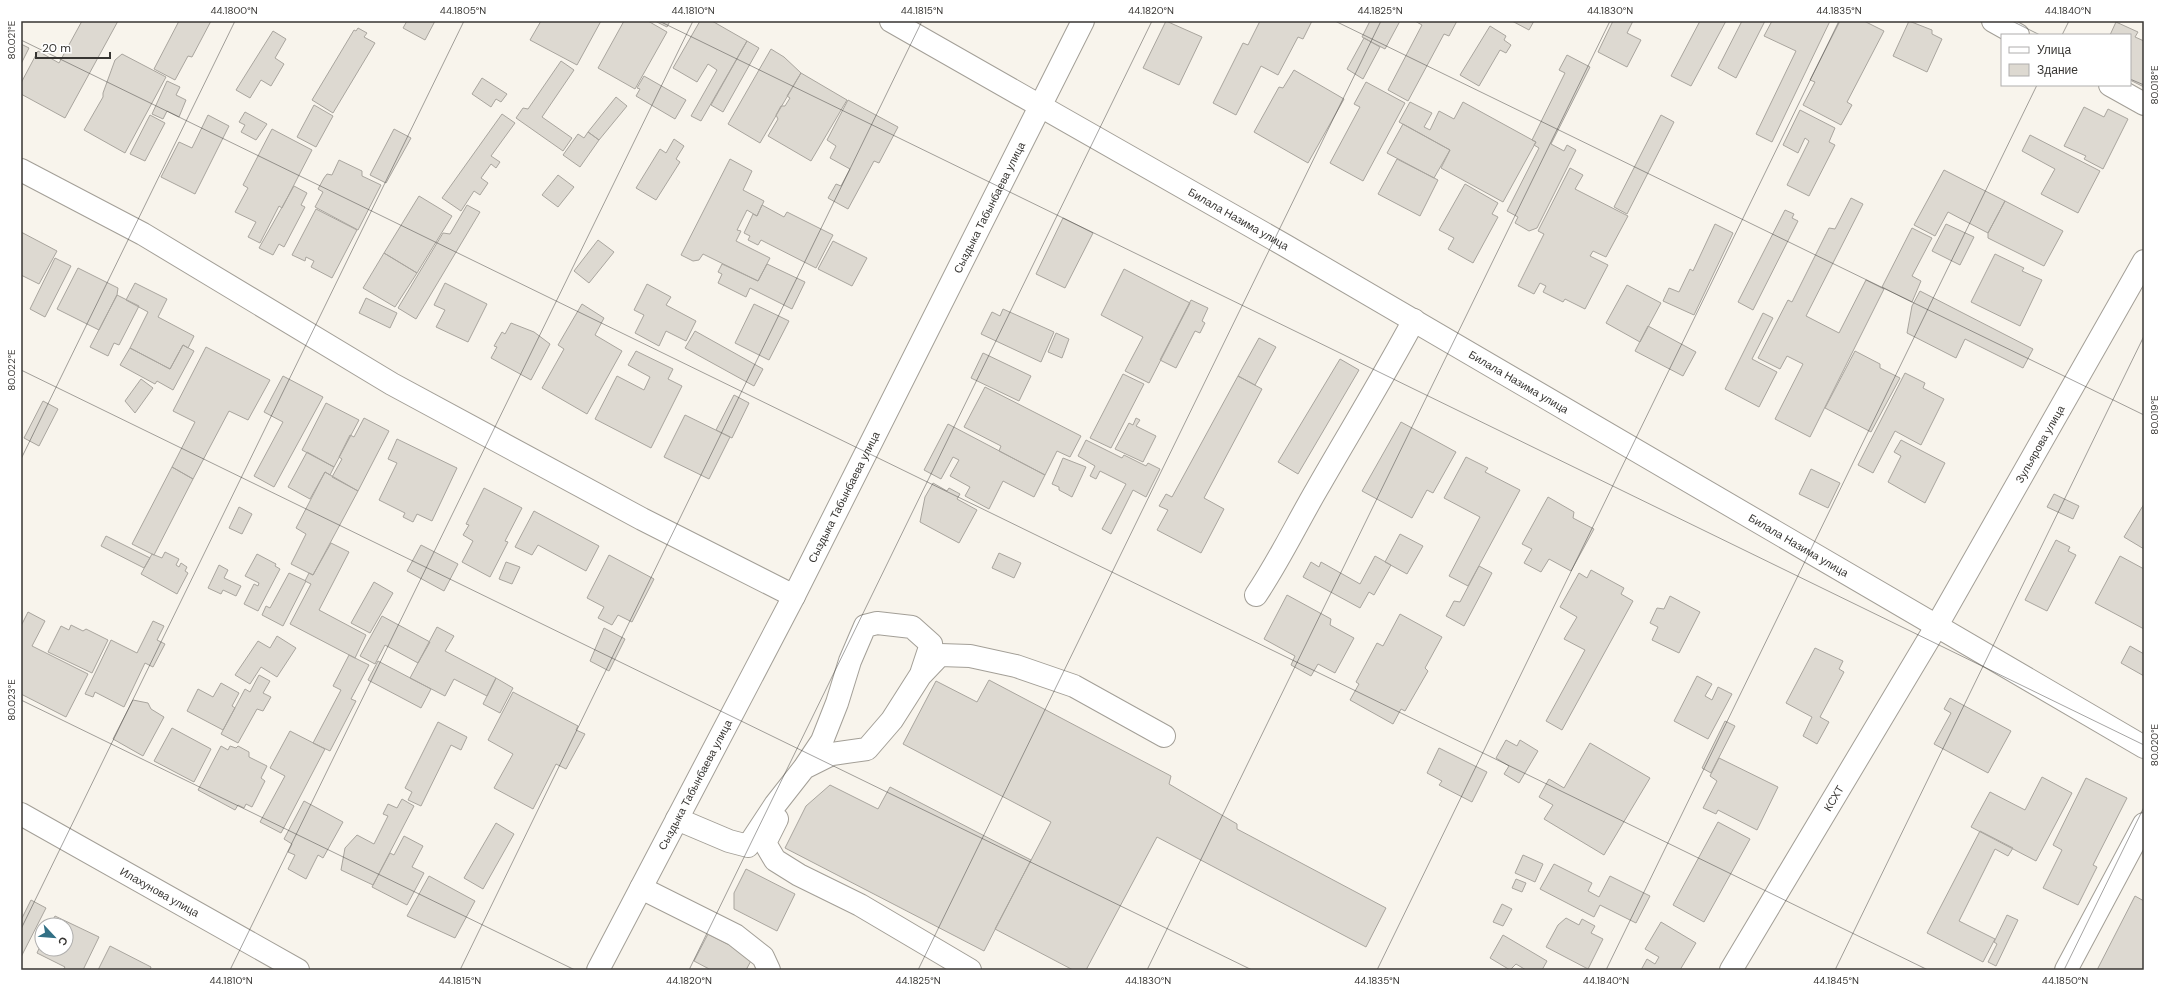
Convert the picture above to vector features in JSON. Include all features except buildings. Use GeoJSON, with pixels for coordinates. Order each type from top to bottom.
{"type":"FeatureCollection","features":[{"type":"Feature","properties":{"kind":"street","name":"Билала Назима улица"},"geometry":{"type":"LineString","coordinates":[[891,21],[1414,320],[1936,627],[2144,747]]}},
{"type":"Feature","properties":{"kind":"street","name":"Сыздыка Табынбаева улица"},"geometry":{"type":"LineString","coordinates":[[598,970],[794,596],[1042,106],[1083,21]]}},
{"type":"Feature","properties":{"kind":"street"},"geometry":{"type":"LineString","coordinates":[[1992,21],[2016,34]]}},
{"type":"Feature","properties":{"kind":"street"},"geometry":{"type":"LineString","coordinates":[[2112,86],[2144,104]]}},
{"type":"Feature","properties":{"kind":"street"},"geometry":{"type":"LineString","coordinates":[[21,170],[143,234],[398,387],[642,519],[794,596]]}},
{"type":"Feature","properties":{"kind":"street","name":"Зульярова улица"},"geometry":{"type":"LineString","coordinates":[[1936,627],[2144,261]]}},
{"type":"Feature","properties":{"kind":"street"},"geometry":{"type":"LineString","coordinates":[[1256,595],[1270,574],[1317,489],[1379,385],[1414,320]]}},
{"type":"Feature","properties":{"kind":"street"},"geometry":{"type":"LineString","coordinates":[[677,819],[748,846],[775,805],[804,768],[822,741],[837,703],[850,661],[865,626],[877,623],[912,627],[931,644],[920,676]]}},
{"type":"Feature","properties":{"kind":"street","name":"КСХТ"},"geometry":{"type":"LineString","coordinates":[[1731,970],[1936,627]]}},
{"type":"Feature","properties":{"kind":"street"},"geometry":{"type":"LineString","coordinates":[[970,970],[860,905],[799,876],[775,860],[765,843],[804,768],[832,754],[867,749],[892,720],[920,676],[940,655],[970,656],[1016,666],[1074,686],[1164,736]]}},
{"type":"Feature","properties":{"kind":"street","name":"Илахунова улица"},"geometry":{"type":"LineString","coordinates":[[21,814],[298,970]]}},
{"type":"Feature","properties":{"kind":"street"},"geometry":{"type":"LineString","coordinates":[[2066,970],[2144,824]]}},
{"type":"Feature","properties":{"kind":"street"},"geometry":{"type":"LineString","coordinates":[[641,888],[735,936],[763,957],[769,970]]}}]}
